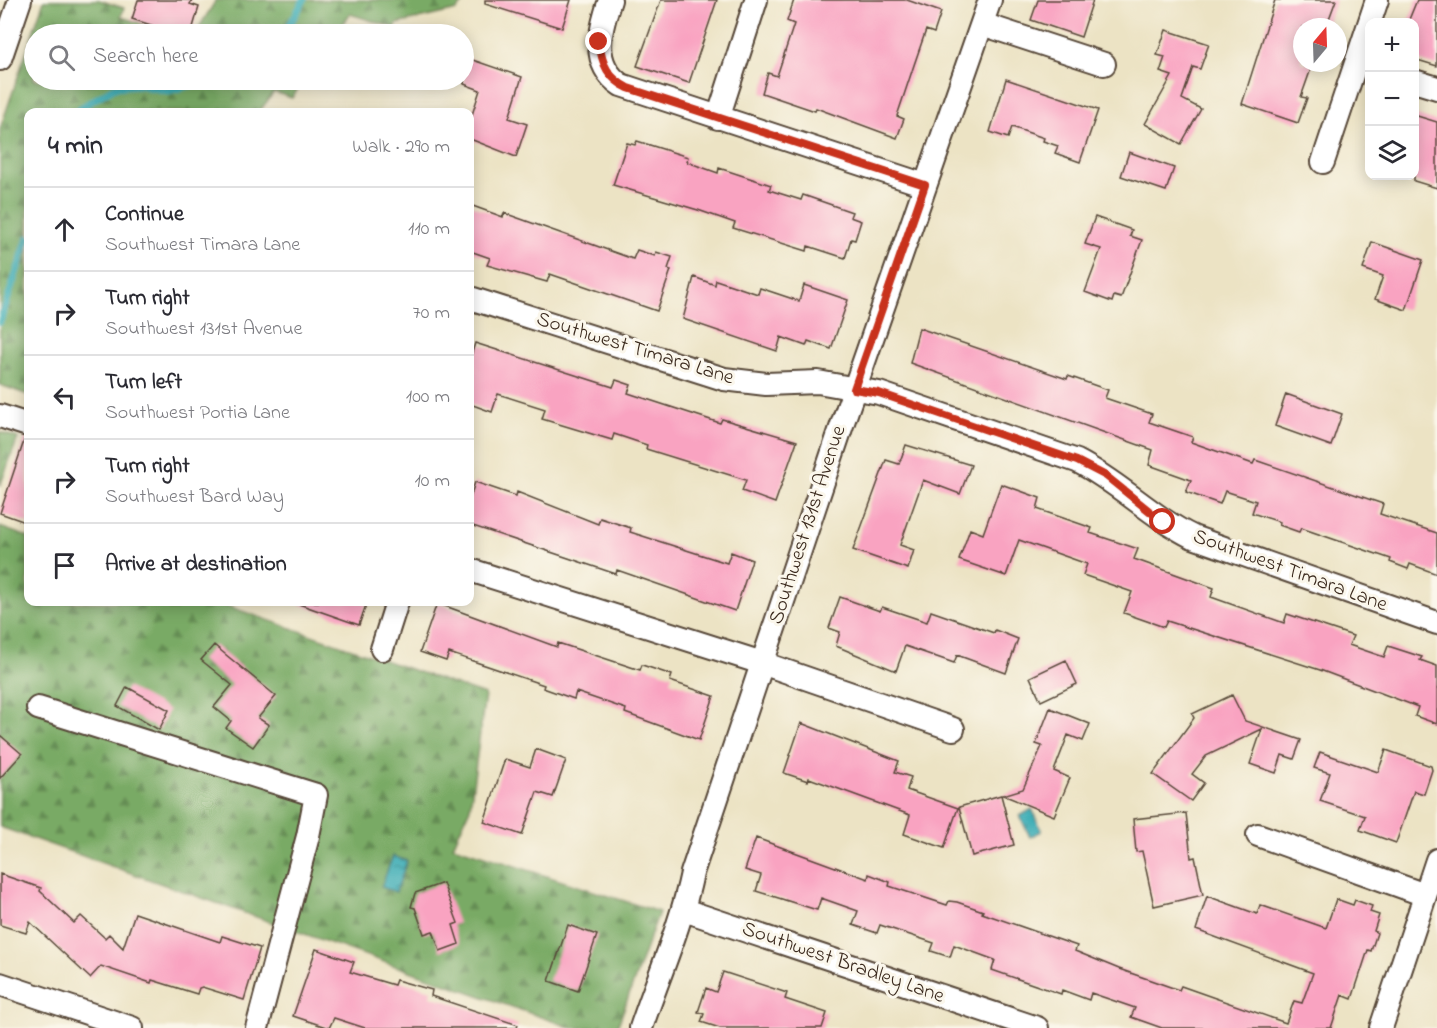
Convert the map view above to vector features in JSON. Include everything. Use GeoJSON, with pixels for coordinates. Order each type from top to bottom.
{"type":"FeatureCollection","features":[{"type":"Feature","properties":{"kind":"street"},"geometry":{"type":"LineString","coordinates":[[0,60],[20,0]]}},
{"type":"Feature","properties":{"kind":"street"},"geometry":{"type":"LineString","coordinates":[[610,0],[599,42],[602,61],[610,76],[621,85],[641,94],[925,185]]}},
{"type":"Feature","properties":{"kind":"street"},"geometry":{"type":"LineString","coordinates":[[718,118],[756,0]]}},
{"type":"Feature","properties":{"kind":"street","name":"Southwest 131st Avenue"},"geometry":{"type":"LineString","coordinates":[[641,1028],[684,910],[692,873],[854,389],[990,0]]}},
{"type":"Feature","properties":{"kind":"street"},"geometry":{"type":"LineString","coordinates":[[1323,162],[1363,64],[1377,0]]}},
{"type":"Feature","properties":{"kind":"street"},"geometry":{"type":"LineString","coordinates":[[982,24],[1104,64]]}},
{"type":"Feature","properties":{"kind":"street"},"geometry":{"type":"LineString","coordinates":[[1419,83],[1437,88]]}},
{"type":"Feature","properties":{"kind":"street","name":"Southwest Timara Lane"},"geometry":{"type":"LineString","coordinates":[[474,299],[724,379],[766,384],[818,382],[879,393],[1077,461],[1106,476],[1163,522],[1193,537],[1437,622]]}},
{"type":"Feature","properties":{"kind":"street"},"geometry":{"type":"LineString","coordinates":[[0,416],[24,424]]}},
{"type":"Feature","properties":{"kind":"street"},"geometry":{"type":"LineString","coordinates":[[474,571],[762,663],[953,729]]}},
{"type":"Feature","properties":{"kind":"street"},"geometry":{"type":"LineString","coordinates":[[382,649],[396,606]]}},
{"type":"Feature","properties":{"kind":"street"},"geometry":{"type":"LineString","coordinates":[[38,708],[316,795],[286,924],[257,1028]]}},
{"type":"Feature","properties":{"kind":"street"},"geometry":{"type":"LineString","coordinates":[[1258,835],[1425,895]]}},
{"type":"Feature","properties":{"kind":"street"},"geometry":{"type":"LineString","coordinates":[[1381,1028],[1437,860]]}},
{"type":"Feature","properties":{"kind":"street","name":"Southwest Bradley Lane"},"geometry":{"type":"LineString","coordinates":[[684,910],[1037,1028]]}},
{"type":"Feature","properties":{"kind":"street"},"geometry":{"type":"LineString","coordinates":[[0,984],[132,1028]]}},
{"type":"Feature","properties":{"kind":"green space"},"geometry":{"type":"Polygon","coordinates":[[[44,0],[99,0],[124,8],[121,17],[143,24],[36,24],[44,0]]]}},
{"type":"Feature","properties":{"kind":"green space"},"geometry":{"type":"Polygon","coordinates":[[[216,0],[466,0],[457,10],[397,24],[382,24],[350,14],[342,24],[201,24],[216,0]]]}},
{"type":"Feature","properties":{"kind":"green space"},"geometry":{"type":"Polygon","coordinates":[[[24,59],[24,90],[297,90],[292,98],[274,92],[262,108],[24,108],[24,394],[0,385],[0,129],[24,59]]]}},
{"type":"Feature","properties":{"kind":"green space"},"geometry":{"type":"Polygon","coordinates":[[[0,432],[18,438],[0,486],[0,432]]]}},
{"type":"Feature","properties":{"kind":"green space"},"geometry":{"type":"Polygon","coordinates":[[[0,527],[24,536],[24,606],[228,606],[485,695],[470,808],[453,846],[659,912],[617,1028],[572,1028],[0,827],[0,527]]]}},
{"type":"Feature","properties":{"kind":"water"},"geometry":{"type":"Polygon","coordinates":[[[1032,809],[1042,831],[1030,837],[1020,816],[1032,809]]]}},
{"type":"Feature","properties":{"kind":"water"},"geometry":{"type":"Polygon","coordinates":[[[393,856],[407,861],[396,892],[381,887],[393,856]]]}},
{"type":"Feature","properties":{"kind":"building"},"geometry":{"type":"Polygon","coordinates":[[[138,0],[192,0],[190,4],[199,7],[194,24],[148,24],[132,19],[138,0]]]}},
{"type":"Feature","properties":{"kind":"building"},"geometry":{"type":"Polygon","coordinates":[[[485,0],[571,0],[562,28],[485,4],[485,0]]]}},
{"type":"Feature","properties":{"kind":"building"},"geometry":{"type":"Polygon","coordinates":[[[661,0],[717,0],[689,83],[637,66],[661,0]]]}},
{"type":"Feature","properties":{"kind":"building"},"geometry":{"type":"Polygon","coordinates":[[[794,0],[907,0],[941,12],[934,33],[926,30],[897,116],[904,119],[897,138],[816,108],[815,111],[762,93],[768,73],[777,76],[794,24],[787,21],[794,0]]]}},
{"type":"Feature","properties":{"kind":"building"},"geometry":{"type":"Polygon","coordinates":[[[1038,0],[1093,0],[1081,37],[1031,20],[1038,0]]]}},
{"type":"Feature","properties":{"kind":"building"},"geometry":{"type":"Polygon","coordinates":[[[1275,0],[1336,0],[1329,18],[1293,18],[1293,72],[1310,72],[1301,97],[1307,98],[1298,123],[1242,104],[1275,0]]]}},
{"type":"Feature","properties":{"kind":"building"},"geometry":{"type":"Polygon","coordinates":[[[1417,0],[1437,0],[1437,66],[1419,61],[1419,18],[1410,18],[1417,0]]]}},
{"type":"Feature","properties":{"kind":"building"},"geometry":{"type":"Polygon","coordinates":[[[1166,30],[1209,44],[1200,69],[1193,67],[1182,99],[1201,109],[1181,144],[1145,124],[1172,76],[1160,72],[1165,57],[1157,55],[1166,30]]]}},
{"type":"Feature","properties":{"kind":"building"},"geometry":{"type":"Polygon","coordinates":[[[474,60],[522,77],[509,118],[527,124],[516,157],[474,141],[474,109],[480,90],[474,88],[474,60]]]}},
{"type":"Feature","properties":{"kind":"building"},"geometry":{"type":"Polygon","coordinates":[[[1006,79],[1098,110],[1080,162],[1055,153],[1058,146],[1043,141],[1044,138],[1012,127],[1008,138],[990,132],[1006,79]]]}},
{"type":"Feature","properties":{"kind":"building"},"geometry":{"type":"Polygon","coordinates":[[[1419,117],[1437,122],[1437,188],[1414,181],[1419,180],[1419,117]]]}},
{"type":"Feature","properties":{"kind":"building"},"geometry":{"type":"Polygon","coordinates":[[[637,141],[688,157],[687,162],[718,173],[719,168],[771,185],[769,190],[801,200],[803,195],[852,212],[850,217],[861,221],[855,240],[851,239],[845,258],[808,246],[807,251],[733,228],[735,223],[698,210],[613,185],[627,143],[635,145],[637,141]]]}},
{"type":"Feature","properties":{"kind":"building"},"geometry":{"type":"Polygon","coordinates":[[[1129,152],[1174,168],[1166,191],[1121,176],[1129,152]]]}},
{"type":"Feature","properties":{"kind":"building"},"geometry":{"type":"Polygon","coordinates":[[[474,206],[503,217],[504,213],[633,259],[637,250],[655,256],[656,252],[672,257],[668,269],[671,270],[657,311],[550,274],[547,282],[487,265],[490,258],[474,252],[474,206]]]}},
{"type":"Feature","properties":{"kind":"building"},"geometry":{"type":"Polygon","coordinates":[[[1095,217],[1132,230],[1130,236],[1142,240],[1121,298],[1114,296],[1112,302],[1085,292],[1101,249],[1085,244],[1095,217]]]}},
{"type":"Feature","properties":{"kind":"building"},"geometry":{"type":"Polygon","coordinates":[[[1372,242],[1423,260],[1406,310],[1375,299],[1383,276],[1363,269],[1372,242]]]}},
{"type":"Feature","properties":{"kind":"building"},"geometry":{"type":"Polygon","coordinates":[[[694,277],[715,285],[716,280],[758,294],[760,288],[799,301],[804,285],[848,300],[831,349],[808,341],[806,346],[781,337],[777,351],[683,319],[694,277]]]}},
{"type":"Feature","properties":{"kind":"building"},"geometry":{"type":"Polygon","coordinates":[[[919,328],[1067,379],[1068,376],[1108,390],[1105,398],[1152,414],[1149,422],[1193,437],[1191,442],[1253,464],[1255,460],[1383,504],[1380,514],[1437,533],[1437,574],[1410,564],[1408,569],[1390,562],[1391,559],[1301,528],[1299,532],[1279,525],[1280,522],[1252,513],[1256,501],[1225,491],[1220,504],[1186,492],[1191,480],[1149,465],[1153,450],[910,363],[919,328]]]}},
{"type":"Feature","properties":{"kind":"building"},"geometry":{"type":"Polygon","coordinates":[[[475,343],[613,387],[616,380],[631,385],[628,393],[720,423],[722,419],[797,441],[775,503],[742,491],[746,480],[646,449],[647,445],[614,434],[612,440],[542,419],[545,409],[498,394],[492,412],[474,405],[475,343]]]}},
{"type":"Feature","properties":{"kind":"building"},"geometry":{"type":"Polygon","coordinates":[[[1286,394],[1342,414],[1331,446],[1275,426],[1286,394]]]}},
{"type":"Feature","properties":{"kind":"building"},"geometry":{"type":"Polygon","coordinates":[[[24,441],[24,522],[0,513],[24,441]]]}},
{"type":"Feature","properties":{"kind":"building"},"geometry":{"type":"Polygon","coordinates":[[[906,445],[971,465],[960,494],[923,480],[900,545],[914,550],[908,569],[853,550],[886,460],[899,464],[906,445]]]}},
{"type":"Feature","properties":{"kind":"building"},"geometry":{"type":"Polygon","coordinates":[[[475,482],[516,496],[517,492],[598,524],[600,518],[631,528],[630,532],[727,563],[731,552],[752,560],[735,611],[617,570],[616,574],[474,526],[475,482]]]}},
{"type":"Feature","properties":{"kind":"building"},"geometry":{"type":"Polygon","coordinates":[[[1001,484],[1040,498],[1037,509],[1092,528],[1090,533],[1138,549],[1134,559],[1214,588],[1211,597],[1284,623],[1287,614],[1353,636],[1349,645],[1384,657],[1388,646],[1422,657],[1420,660],[1437,666],[1437,724],[1415,716],[1418,707],[1320,670],[1167,621],[1164,627],[1124,613],[1132,592],[1083,575],[1087,564],[1019,540],[1006,576],[959,560],[970,529],[983,534],[1001,484]]]}},
{"type":"Feature","properties":{"kind":"building"},"geometry":{"type":"Polygon","coordinates":[[[840,597],[880,611],[882,607],[927,622],[931,611],[1018,639],[1006,673],[957,655],[954,663],[905,646],[896,671],[836,646],[840,632],[829,628],[840,597]]]}},
{"type":"Feature","properties":{"kind":"building"},"geometry":{"type":"Polygon","coordinates":[[[305,606],[366,606],[359,625],[305,606]]]}},
{"type":"Feature","properties":{"kind":"building"},"geometry":{"type":"Polygon","coordinates":[[[436,606],[445,606],[557,647],[558,643],[640,670],[642,665],[672,675],[670,681],[714,696],[699,740],[625,713],[626,709],[576,692],[574,699],[543,688],[544,685],[449,653],[446,661],[420,652],[436,606]]]}},
{"type":"Feature","properties":{"kind":"building"},"geometry":{"type":"Polygon","coordinates":[[[214,645],[276,696],[258,718],[269,725],[253,747],[226,728],[231,721],[214,707],[232,685],[201,660],[214,645]]]}},
{"type":"Feature","properties":{"kind":"building"},"geometry":{"type":"Polygon","coordinates":[[[1066,660],[1077,684],[1041,701],[1030,677],[1066,660]]]}},
{"type":"Feature","properties":{"kind":"building"},"geometry":{"type":"Polygon","coordinates":[[[127,687],[169,710],[159,730],[117,706],[127,687]]]}},
{"type":"Feature","properties":{"kind":"building"},"geometry":{"type":"Polygon","coordinates":[[[1232,695],[1245,721],[1301,740],[1294,759],[1282,755],[1276,773],[1250,764],[1262,729],[1206,756],[1192,774],[1204,783],[1191,801],[1153,774],[1194,718],[1192,714],[1232,695]]]}},
{"type":"Feature","properties":{"kind":"building"},"geometry":{"type":"Polygon","coordinates":[[[1050,708],[1090,724],[1083,741],[1068,735],[1054,771],[1070,778],[1054,816],[1003,795],[1023,789],[1042,746],[1036,744],[1050,708]]]}},
{"type":"Feature","properties":{"kind":"building"},"geometry":{"type":"Polygon","coordinates":[[[801,723],[899,761],[895,772],[911,777],[907,790],[958,808],[944,848],[904,834],[910,815],[809,778],[808,781],[784,773],[801,723]]]}},
{"type":"Feature","properties":{"kind":"building"},"geometry":{"type":"Polygon","coordinates":[[[0,735],[22,754],[0,778],[0,735]]]}},
{"type":"Feature","properties":{"kind":"building"},"geometry":{"type":"Polygon","coordinates":[[[536,749],[566,760],[553,797],[537,792],[522,835],[484,822],[505,759],[530,767],[536,749]]]}},
{"type":"Feature","properties":{"kind":"building"},"geometry":{"type":"Polygon","coordinates":[[[1386,750],[1431,766],[1432,770],[1424,794],[1414,791],[1396,843],[1360,830],[1365,816],[1320,801],[1330,773],[1314,768],[1320,752],[1378,772],[1386,750]]]}},
{"type":"Feature","properties":{"kind":"building"},"geometry":{"type":"Polygon","coordinates":[[[1001,795],[1014,845],[972,856],[959,807],[1001,795]]]}},
{"type":"Feature","properties":{"kind":"building"},"geometry":{"type":"Polygon","coordinates":[[[1186,813],[1191,858],[1195,857],[1203,895],[1154,906],[1142,851],[1136,852],[1133,819],[1186,813]]]}},
{"type":"Feature","properties":{"kind":"building"},"geometry":{"type":"Polygon","coordinates":[[[756,838],[868,879],[869,874],[890,882],[889,886],[947,905],[949,901],[957,902],[983,911],[982,913],[1077,946],[1075,951],[1119,969],[1179,990],[1181,986],[1286,1023],[1294,1001],[1302,1003],[1313,973],[1196,930],[1207,896],[1257,914],[1260,905],[1326,928],[1336,899],[1353,905],[1355,900],[1372,906],[1370,912],[1379,915],[1374,931],[1377,933],[1371,951],[1368,950],[1352,999],[1342,995],[1331,1028],[1162,1028],[1131,1017],[1135,1008],[1091,993],[1089,1000],[1062,990],[1061,994],[992,970],[995,960],[954,945],[950,957],[931,951],[934,943],[880,925],[877,933],[853,925],[858,911],[821,898],[817,910],[756,891],[761,875],[745,870],[756,838]]]}},
{"type":"Feature","properties":{"kind":"building"},"geometry":{"type":"Polygon","coordinates":[[[0,874],[41,888],[40,891],[74,923],[81,916],[105,938],[109,934],[123,948],[135,913],[220,942],[222,936],[260,948],[244,1000],[202,987],[199,988],[197,994],[152,980],[151,983],[101,966],[90,978],[30,922],[26,933],[0,925],[0,874]]]}},
{"type":"Feature","properties":{"kind":"building"},"geometry":{"type":"Polygon","coordinates":[[[443,883],[458,923],[453,925],[459,944],[440,951],[433,931],[424,934],[415,908],[411,907],[415,893],[443,883]]]}},
{"type":"Feature","properties":{"kind":"building"},"geometry":{"type":"Polygon","coordinates":[[[568,925],[597,935],[578,991],[549,981],[568,925]]]}},
{"type":"Feature","properties":{"kind":"building"},"geometry":{"type":"Polygon","coordinates":[[[316,949],[354,962],[350,972],[394,985],[396,980],[432,990],[431,996],[518,1025],[517,1028],[365,1028],[334,1018],[329,1028],[293,1016],[316,949]]]}},
{"type":"Feature","properties":{"kind":"building"},"geometry":{"type":"Polygon","coordinates":[[[723,972],[787,993],[785,999],[827,1013],[822,1028],[720,1028],[701,1022],[704,1014],[698,1012],[706,988],[716,992],[723,972]]]}},
{"type":"Feature","properties":{"kind":"waterway"},"geometry":{"type":"LineString","coordinates":[[290,24],[304,0]]}},
{"type":"Feature","properties":{"kind":"waterway"},"geometry":{"type":"LineString","coordinates":[[80,108],[110,90]]}},
{"type":"Feature","properties":{"kind":"waterway"},"geometry":{"type":"LineString","coordinates":[[163,90],[172,90]]}},
{"type":"Feature","properties":{"kind":"waterway"},"geometry":{"type":"LineString","coordinates":[[0,322],[24,250]]}},
{"type":"Feature","properties":{"kind":"route"},"geometry":{"type":"LineString","coordinates":[[599,42],[605,70],[621,85],[641,94],[925,185],[854,389],[879,393],[1077,461],[1106,476],[1163,522]]}}]}
